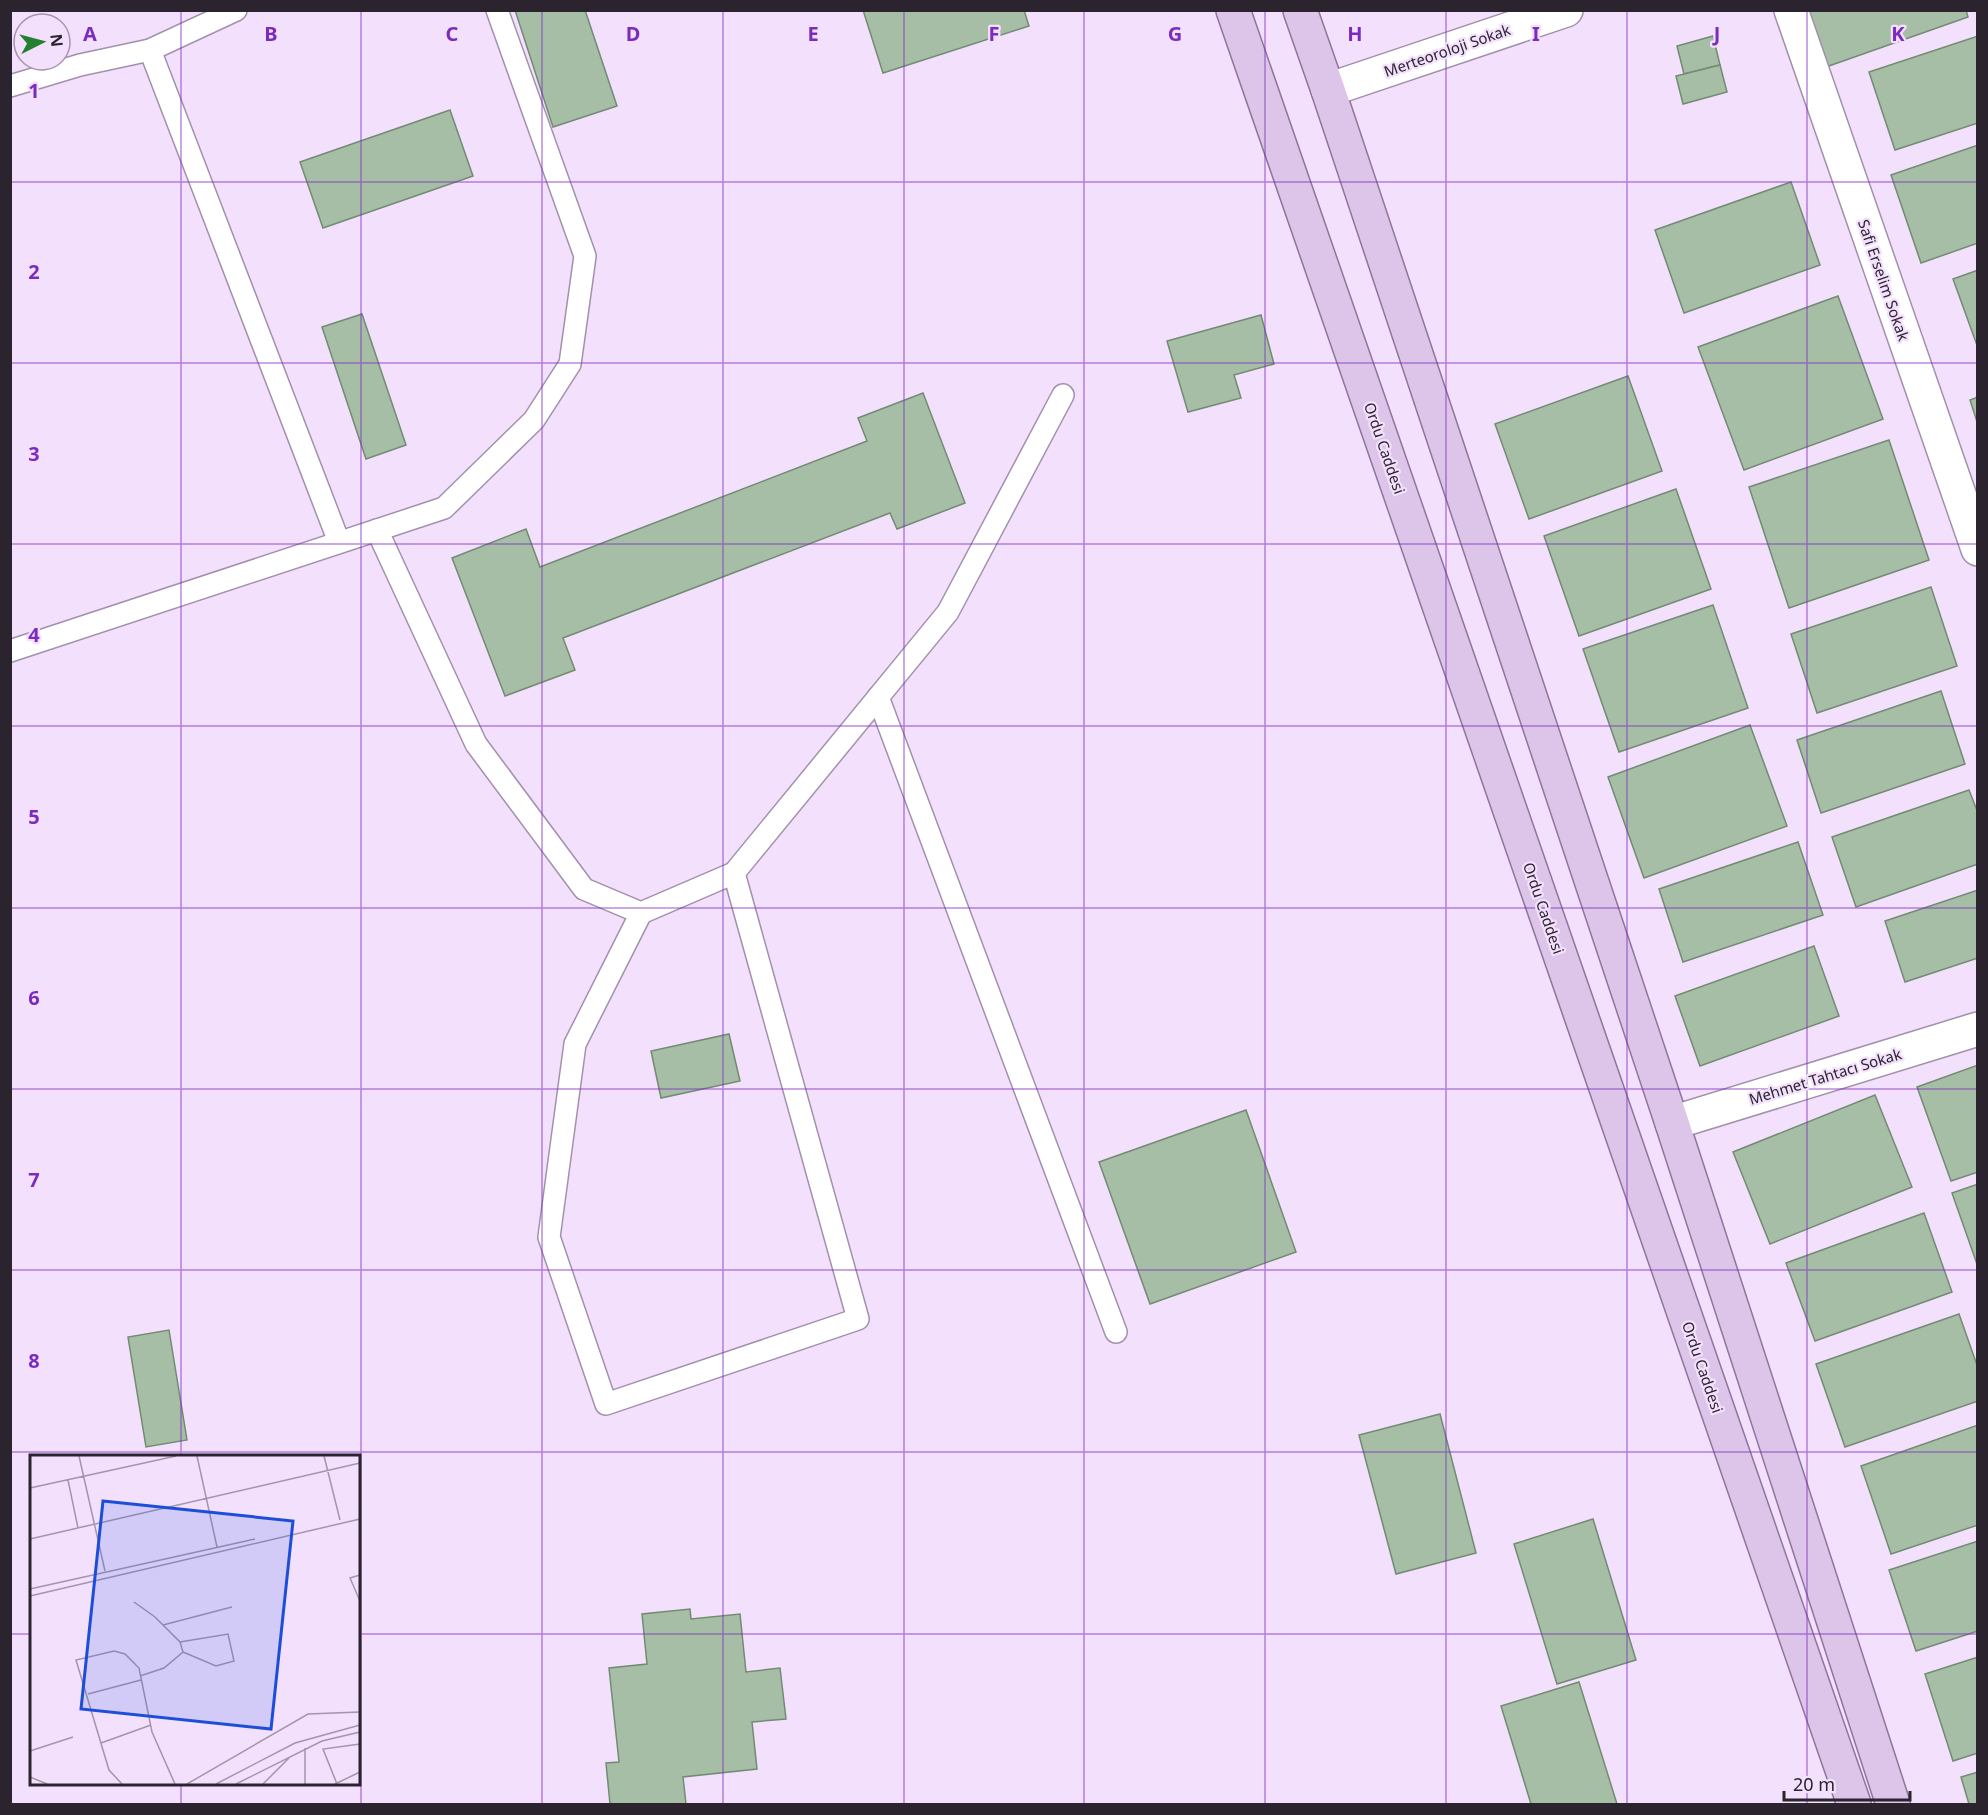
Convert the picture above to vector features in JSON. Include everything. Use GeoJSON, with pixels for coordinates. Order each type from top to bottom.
{"type":"FeatureCollection","features":[{"type":"Feature","properties":{"kind":"main road","name":"Ordu Caddesi"},"geometry":{"type":"LineString","coordinates":[[1233,10],[1854,1804]]}},
{"type":"Feature","properties":{"kind":"main road"},"geometry":{"type":"LineString","coordinates":[[1300,10],[1671,1123],[1893,1804]]}},
{"type":"Feature","properties":{"kind":"street","name":"Merteoroloji Sokak"},"geometry":{"type":"LineString","coordinates":[[1328,90],[1566,10]]}},
{"type":"Feature","properties":{"kind":"street","name":"Safi Erselim Sokak"},"geometry":{"type":"LineString","coordinates":[[1791,10],[1977,549]]}},
{"type":"Feature","properties":{"kind":"street","name":"Mehmet Tahtacı Sokak"},"geometry":{"type":"LineString","coordinates":[[1671,1123],[1977,1029]]}},
{"type":"Feature","properties":{"kind":"lane"},"geometry":{"type":"LineString","coordinates":[[10,86],[80,65],[150,50],[236,10]]}},
{"type":"Feature","properties":{"kind":"lane"},"geometry":{"type":"LineString","coordinates":[[10,651],[444,508],[534,420],[570,364],[585,256],[497,10]]}},
{"type":"Feature","properties":{"kind":"lane"},"geometry":{"type":"LineString","coordinates":[[150,50],[339,542]]}},
{"type":"Feature","properties":{"kind":"lane"},"geometry":{"type":"LineString","coordinates":[[734,873],[858,1319],[606,1404],[549,1237],[575,1044],[641,913],[734,873],[948,612],[1063,395]]}},
{"type":"Feature","properties":{"kind":"lane"},"geometry":{"type":"LineString","coordinates":[[377,530],[476,744],[584,889],[641,913]]}},
{"type":"Feature","properties":{"kind":"lane"},"geometry":{"type":"LineString","coordinates":[[878,697],[1116,1332]]}},
{"type":"Feature","properties":{"kind":"building"},"geometry":{"type":"Polygon","coordinates":[[[515,10],[585,10],[617,106],[553,127],[515,10]]]}},
{"type":"Feature","properties":{"kind":"building"},"geometry":{"type":"Polygon","coordinates":[[[863,10],[1024,10],[1029,26],[883,73],[863,10]]]}},
{"type":"Feature","properties":{"kind":"building"},"geometry":{"type":"Polygon","coordinates":[[[1806,10],[1966,10],[1968,17],[1826,67],[1806,10]]]}},
{"type":"Feature","properties":{"kind":"building"},"geometry":{"type":"Polygon","coordinates":[[[1713,36],[1720,65],[1684,74],[1677,46],[1713,36]]]}},
{"type":"Feature","properties":{"kind":"building"},"geometry":{"type":"Polygon","coordinates":[[[1978,36],[1978,123],[1895,150],[1869,72],[1978,36]]]}},
{"type":"Feature","properties":{"kind":"building"},"geometry":{"type":"Polygon","coordinates":[[[1720,65],[1727,92],[1683,104],[1676,76],[1720,65]]]}},
{"type":"Feature","properties":{"kind":"building"},"geometry":{"type":"Polygon","coordinates":[[[450,110],[473,176],[323,228],[300,162],[450,110]]]}},
{"type":"Feature","properties":{"kind":"building"},"geometry":{"type":"Polygon","coordinates":[[[1978,145],[1978,243],[1921,263],[1891,175],[1978,145]]]}},
{"type":"Feature","properties":{"kind":"building"},"geometry":{"type":"Polygon","coordinates":[[[1791,182],[1820,265],[1684,313],[1655,230],[1791,182]]]}},
{"type":"Feature","properties":{"kind":"building"},"geometry":{"type":"Polygon","coordinates":[[[1978,270],[1978,348],[1953,279],[1978,270]]]}},
{"type":"Feature","properties":{"kind":"building"},"geometry":{"type":"Polygon","coordinates":[[[1838,296],[1883,419],[1744,470],[1698,347],[1838,296]]]}},
{"type":"Feature","properties":{"kind":"building"},"geometry":{"type":"Polygon","coordinates":[[[362,314],[406,445],[366,459],[322,327],[362,314]]]}},
{"type":"Feature","properties":{"kind":"building"},"geometry":{"type":"Polygon","coordinates":[[[1261,315],[1274,364],[1234,375],[1241,398],[1188,412],[1167,341],[1261,315]]]}},
{"type":"Feature","properties":{"kind":"building"},"geometry":{"type":"Polygon","coordinates":[[[1628,376],[1662,471],[1529,519],[1495,424],[1628,376]]]}},
{"type":"Feature","properties":{"kind":"building"},"geometry":{"type":"Polygon","coordinates":[[[923,393],[965,503],[897,529],[890,513],[563,638],[575,670],[505,696],[452,558],[526,529],[540,567],[867,441],[858,418],[923,393]]]}},
{"type":"Feature","properties":{"kind":"building"},"geometry":{"type":"Polygon","coordinates":[[[1978,397],[1978,425],[1970,400],[1978,397]]]}},
{"type":"Feature","properties":{"kind":"building"},"geometry":{"type":"Polygon","coordinates":[[[1889,440],[1929,560],[1789,608],[1749,487],[1889,440]]]}},
{"type":"Feature","properties":{"kind":"building"},"geometry":{"type":"Polygon","coordinates":[[[1676,489],[1711,589],[1579,636],[1544,536],[1676,489]]]}},
{"type":"Feature","properties":{"kind":"building"},"geometry":{"type":"Polygon","coordinates":[[[1931,587],[1957,666],[1817,713],[1791,634],[1931,587]]]}},
{"type":"Feature","properties":{"kind":"building"},"geometry":{"type":"Polygon","coordinates":[[[1713,605],[1748,708],[1619,752],[1583,649],[1713,605]]]}},
{"type":"Feature","properties":{"kind":"building"},"geometry":{"type":"Polygon","coordinates":[[[1941,691],[1965,764],[1821,813],[1797,740],[1941,691]]]}},
{"type":"Feature","properties":{"kind":"building"},"geometry":{"type":"Polygon","coordinates":[[[1750,725],[1787,826],[1644,878],[1608,777],[1750,725]]]}},
{"type":"Feature","properties":{"kind":"building"},"geometry":{"type":"Polygon","coordinates":[[[1969,790],[1978,813],[1978,864],[1856,907],[1832,837],[1969,790]]]}},
{"type":"Feature","properties":{"kind":"building"},"geometry":{"type":"Polygon","coordinates":[[[1798,842],[1823,915],[1683,962],[1659,889],[1798,842]]]}},
{"type":"Feature","properties":{"kind":"building"},"geometry":{"type":"Polygon","coordinates":[[[1978,890],[1978,958],[1905,982],[1885,921],[1978,890]]]}},
{"type":"Feature","properties":{"kind":"building"},"geometry":{"type":"Polygon","coordinates":[[[1814,946],[1839,1016],[1700,1066],[1675,996],[1814,946]]]}},
{"type":"Feature","properties":{"kind":"building"},"geometry":{"type":"Polygon","coordinates":[[[729,1034],[740,1081],[661,1098],[651,1051],[729,1034]]]}},
{"type":"Feature","properties":{"kind":"building"},"geometry":{"type":"Polygon","coordinates":[[[1978,1065],[1978,1172],[1951,1181],[1917,1087],[1978,1065]]]}},
{"type":"Feature","properties":{"kind":"building"},"geometry":{"type":"Polygon","coordinates":[[[1875,1095],[1912,1187],[1770,1244],[1733,1152],[1875,1095]]]}},
{"type":"Feature","properties":{"kind":"building"},"geometry":{"type":"Polygon","coordinates":[[[1246,1110],[1296,1252],[1150,1304],[1099,1162],[1246,1110]]]}},
{"type":"Feature","properties":{"kind":"building"},"geometry":{"type":"Polygon","coordinates":[[[1978,1184],[1978,1267],[1952,1193],[1978,1184]]]}},
{"type":"Feature","properties":{"kind":"building"},"geometry":{"type":"Polygon","coordinates":[[[1924,1213],[1952,1292],[1815,1341],[1786,1263],[1924,1213]]]}},
{"type":"Feature","properties":{"kind":"building"},"geometry":{"type":"Polygon","coordinates":[[[1959,1314],[1978,1368],[1978,1401],[1845,1447],[1816,1364],[1959,1314]]]}},
{"type":"Feature","properties":{"kind":"building"},"geometry":{"type":"Polygon","coordinates":[[[169,1330],[187,1440],[146,1447],[128,1337],[169,1330]]]}},
{"type":"Feature","properties":{"kind":"building"},"geometry":{"type":"Polygon","coordinates":[[[1440,1414],[1476,1553],[1396,1574],[1359,1435],[1440,1414]]]}},
{"type":"Feature","properties":{"kind":"building"},"geometry":{"type":"Polygon","coordinates":[[[1978,1425],[1978,1525],[1891,1554],[1861,1466],[1978,1425]]]}},
{"type":"Feature","properties":{"kind":"building"},"geometry":{"type":"Polygon","coordinates":[[[1593,1519],[1636,1660],[1557,1684],[1514,1544],[1593,1519]]]}},
{"type":"Feature","properties":{"kind":"building"},"geometry":{"type":"Polygon","coordinates":[[[1978,1541],[1978,1631],[1916,1651],[1889,1570],[1978,1541]]]}},
{"type":"Feature","properties":{"kind":"building"},"geometry":{"type":"Polygon","coordinates":[[[690,1609],[691,1619],[740,1614],[746,1672],[780,1668],[786,1719],[752,1722],[757,1769],[683,1777],[686,1804],[610,1804],[606,1763],[619,1762],[609,1668],[647,1664],[642,1614],[690,1609]]]}},
{"type":"Feature","properties":{"kind":"building"},"geometry":{"type":"Polygon","coordinates":[[[1978,1657],[1978,1753],[1953,1761],[1925,1674],[1978,1657]]]}},
{"type":"Feature","properties":{"kind":"building"},"geometry":{"type":"Polygon","coordinates":[[[1579,1682],[1617,1804],[1531,1804],[1501,1706],[1579,1682]]]}},
{"type":"Feature","properties":{"kind":"building"},"geometry":{"type":"Polygon","coordinates":[[[1978,1772],[1978,1804],[1969,1804],[1961,1777],[1978,1772]]]}}]}
